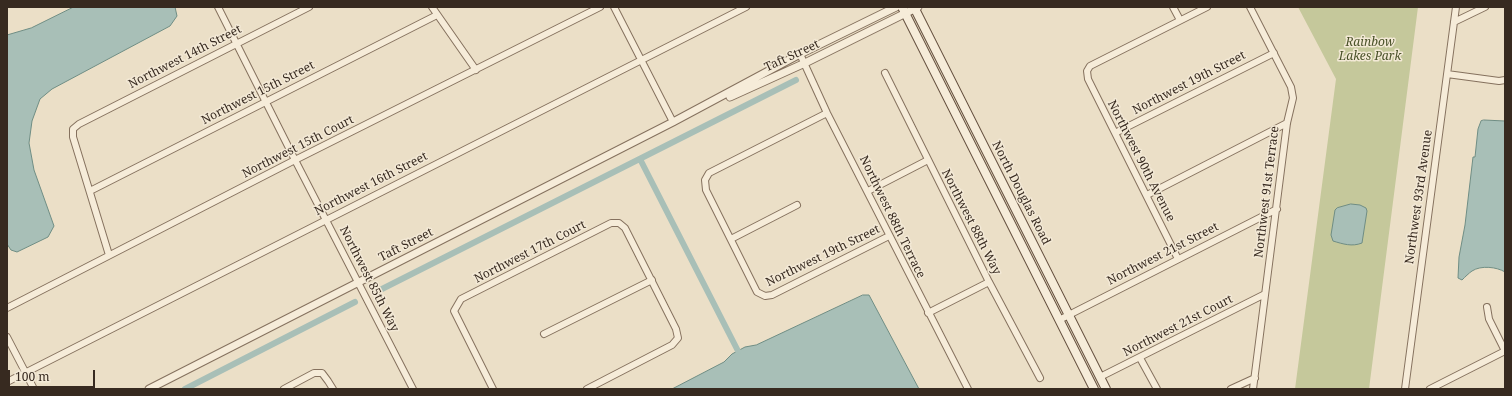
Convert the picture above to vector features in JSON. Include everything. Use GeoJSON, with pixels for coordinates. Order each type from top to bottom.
{"type":"FeatureCollection","features":[{"type":"Feature","properties":{"kind":"main road","name":"North Douglas Road"},"geometry":{"type":"LineString","coordinates":[[916,8],[1106,389]]}},
{"type":"Feature","properties":{"kind":"main road","name":"North Douglas Road"},"geometry":{"type":"LineString","coordinates":[[903,10],[1094,389]]}},
{"type":"Feature","properties":{"kind":"street","name":"Northwest 85th Way"},"geometry":{"type":"LineString","coordinates":[[218,7],[413,389]]}},
{"type":"Feature","properties":{"kind":"street","name":"Northwest 14th Street"},"geometry":{"type":"LineString","coordinates":[[90,191],[73,137],[73,129],[79,124],[309,7]]}},
{"type":"Feature","properties":{"kind":"street"},"geometry":{"type":"LineString","coordinates":[[432,7],[476,70]]}},
{"type":"Feature","properties":{"kind":"street","name":"Northwest 15th Court"},"geometry":{"type":"LineString","coordinates":[[7,308],[295,160],[600,7]]}},
{"type":"Feature","properties":{"kind":"street"},"geometry":{"type":"LineString","coordinates":[[614,7],[673,122]]}},
{"type":"Feature","properties":{"kind":"street","name":"Northwest 16th Street"},"geometry":{"type":"LineString","coordinates":[[7,382],[746,7]]}},
{"type":"Feature","properties":{"kind":"street","name":"Taft Street"},"geometry":{"type":"LineString","coordinates":[[149,389],[673,122],[800,54],[896,7]]}},
{"type":"Feature","properties":{"kind":"street"},"geometry":{"type":"LineString","coordinates":[[1173,7],[1180,20],[1207,7]]}},
{"type":"Feature","properties":{"kind":"street","name":"Northwest 91st Terrace"},"geometry":{"type":"LineString","coordinates":[[1250,7],[1291,87],[1293,98],[1287,123],[1253,389]]}},
{"type":"Feature","properties":{"kind":"street","name":"Northwest 93rd Avenue"},"geometry":{"type":"LineString","coordinates":[[1405,389],[1456,7]]}},
{"type":"Feature","properties":{"kind":"street"},"geometry":{"type":"LineString","coordinates":[[1454,22],[1485,7]]}},
{"type":"Feature","properties":{"kind":"street","name":"Taft Street"},"geometry":{"type":"LineString","coordinates":[[673,122],[805,63],[903,10],[916,8]]}},
{"type":"Feature","properties":{"kind":"street","name":"Northwest 15th Street"},"geometry":{"type":"LineString","coordinates":[[90,191],[437,15]]}},
{"type":"Feature","properties":{"kind":"street","name":"Northwest 90th Avenue"},"geometry":{"type":"LineString","coordinates":[[1178,259],[1088,78],[1087,71],[1090,66],[1180,20]]}},
{"type":"Feature","properties":{"kind":"street","name":"Northwest 19th Street"},"geometry":{"type":"LineString","coordinates":[[1115,133],[1274,53]]}},
{"type":"Feature","properties":{"kind":"street","name":"Northwest 88th Terrace"},"geometry":{"type":"LineString","coordinates":[[800,54],[827,113],[868,190],[889,236],[968,389]]}},
{"type":"Feature","properties":{"kind":"street","name":"Northwest 88th Way"},"geometry":{"type":"LineString","coordinates":[[885,73],[989,282],[1040,378]]}},
{"type":"Feature","properties":{"kind":"street"},"geometry":{"type":"LineString","coordinates":[[1447,74],[1499,81],[1505,80]]}},
{"type":"Feature","properties":{"kind":"street"},"geometry":{"type":"LineString","coordinates":[[797,205],[731,239],[706,190],[705,180],[708,173],[827,113]]}},
{"type":"Feature","properties":{"kind":"street"},"geometry":{"type":"LineString","coordinates":[[1147,195],[1287,123]]}},
{"type":"Feature","properties":{"kind":"street"},"geometry":{"type":"LineString","coordinates":[[868,190],[928,160]]}},
{"type":"Feature","properties":{"kind":"street"},"geometry":{"type":"LineString","coordinates":[[90,191],[109,255]]}},
{"type":"Feature","properties":{"kind":"street","name":"Northwest 21st Street"},"geometry":{"type":"LineString","coordinates":[[1059,320],[1277,209]]}},
{"type":"Feature","properties":{"kind":"street","name":"Northwest 17th Court"},"geometry":{"type":"LineString","coordinates":[[493,389],[454,311],[461,299],[611,223],[619,222],[625,228],[652,280]]}},
{"type":"Feature","properties":{"kind":"street","name":"Northwest 19th Street"},"geometry":{"type":"LineString","coordinates":[[731,239],[758,292],[765,296],[772,295],[889,236]]}},
{"type":"Feature","properties":{"kind":"street"},"geometry":{"type":"LineString","coordinates":[[544,334],[652,280],[676,329],[678,338],[672,345],[587,389]]}},
{"type":"Feature","properties":{"kind":"street"},"geometry":{"type":"LineString","coordinates":[[928,313],[989,282]]}},
{"type":"Feature","properties":{"kind":"street","name":"Northwest 21st Court"},"geometry":{"type":"LineString","coordinates":[[1100,377],[1265,294]]}},
{"type":"Feature","properties":{"kind":"street"},"geometry":{"type":"LineString","coordinates":[[1430,389],[1505,351],[1489,319],[1487,307]]}},
{"type":"Feature","properties":{"kind":"street"},"geometry":{"type":"LineString","coordinates":[[7,337],[34,389]]}},
{"type":"Feature","properties":{"kind":"street"},"geometry":{"type":"LineString","coordinates":[[1140,358],[1157,389]]}},
{"type":"Feature","properties":{"kind":"street"},"geometry":{"type":"LineString","coordinates":[[284,389],[314,374],[322,373],[333,389]]}},
{"type":"Feature","properties":{"kind":"street"},"geometry":{"type":"LineString","coordinates":[[1231,389],[1255,378]]}},
{"type":"Feature","properties":{"kind":"green space","name":"Rainbow Lakes Park"},"geometry":{"type":"Polygon","coordinates":[[[1298,7],[1418,7],[1369,389],[1295,389],[1336,79],[1298,7]]]}},
{"type":"Feature","properties":{"kind":"water"},"geometry":{"type":"Polygon","coordinates":[[[74,7],[175,7],[177,16],[170,26],[52,89],[40,99],[32,121],[29,143],[34,170],[54,226],[48,237],[17,252],[11,250],[7,244],[7,35],[31,28],[74,7]]]}},
{"type":"Feature","properties":{"kind":"water"},"geometry":{"type":"Polygon","coordinates":[[[1481,121],[1505,121],[1505,272],[1502,270],[1484,267],[1472,271],[1462,280],[1458,278],[1459,257],[1465,225],[1478,129],[1481,121]]]}},
{"type":"Feature","properties":{"kind":"water"},"geometry":{"type":"Polygon","coordinates":[[[1351,204],[1360,205],[1366,208],[1367,211],[1362,243],[1351,245],[1333,241],[1331,235],[1335,210],[1351,204]]]}},
{"type":"Feature","properties":{"kind":"water"},"geometry":{"type":"Polygon","coordinates":[[[863,295],[869,295],[919,389],[672,389],[724,362],[732,354],[745,347],[756,345],[863,295]]]}},
{"type":"Feature","properties":{"kind":"waterway"},"geometry":{"type":"LineString","coordinates":[[378,291],[796,80]]}},
{"type":"Feature","properties":{"kind":"waterway"},"geometry":{"type":"LineString","coordinates":[[640,159],[738,351]]}},
{"type":"Feature","properties":{"kind":"waterway"},"geometry":{"type":"LineString","coordinates":[[185,389],[355,302]]}}]}
